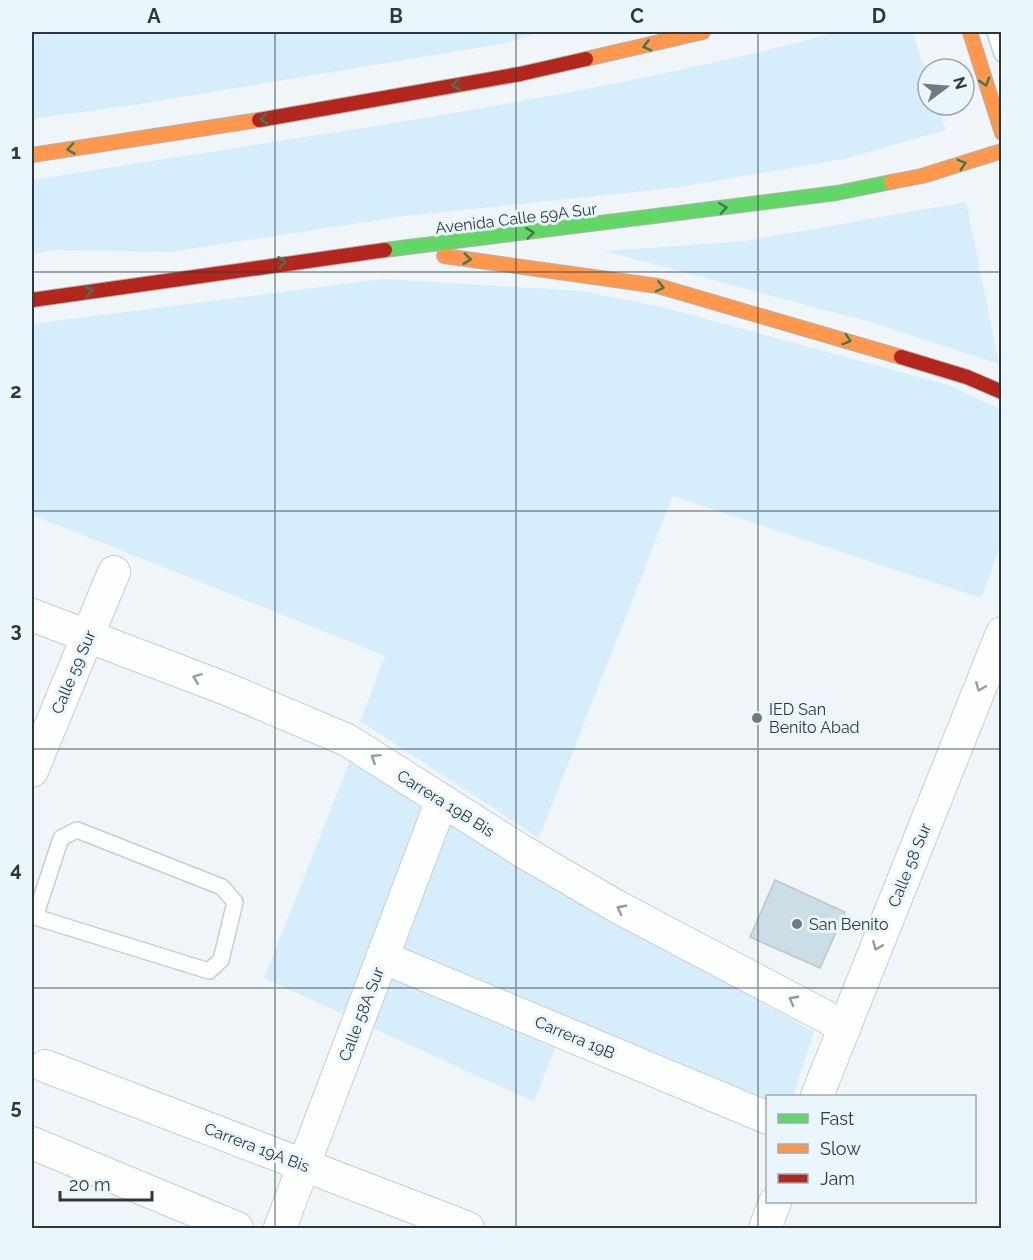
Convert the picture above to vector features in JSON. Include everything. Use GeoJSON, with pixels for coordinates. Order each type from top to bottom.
{"type":"FeatureCollection","features":[{"type":"Feature","properties":{"kind":"main road"},"geometry":{"type":"LineString","coordinates":[[32,155],[204,129],[520,74],[704,32]]}},
{"type":"Feature","properties":{"kind":"main road"},"geometry":{"type":"LineString","coordinates":[[970,32],[1002,133]]}},
{"type":"Feature","properties":{"kind":"main road","name":"Avenida Calle 59A Sur"},"geometry":{"type":"LineString","coordinates":[[32,300],[388,249],[837,193],[922,176],[1002,152]]}},
{"type":"Feature","properties":{"kind":"main road"},"geometry":{"type":"LineString","coordinates":[[388,249],[594,274],[658,286],[935,367],[1002,392]]}},
{"type":"Feature","properties":{"kind":"street","name":"Calle 59 Sur"},"geometry":{"type":"LineString","coordinates":[[32,771],[114,572]]}},
{"type":"Feature","properties":{"kind":"street","name":"Carrera 19B Bis"},"geometry":{"type":"LineString","coordinates":[[32,615],[229,690],[347,740],[616,906],[845,1027]]}},
{"type":"Feature","properties":{"kind":"street","name":"Calle 58 Sur"},"geometry":{"type":"LineString","coordinates":[[817,1095],[1002,633]]}},
{"type":"Feature","properties":{"kind":"street","name":"Calle 58A Sur"},"geometry":{"type":"LineString","coordinates":[[280,1228],[442,800]]}},
{"type":"Feature","properties":{"kind":"street","name":"Carrera 19B"},"geometry":{"type":"LineString","coordinates":[[382,957],[766,1117]]}},
{"type":"Feature","properties":{"kind":"street","name":"Carrera 19A Bis"},"geometry":{"type":"LineString","coordinates":[[45,1066],[468,1228]]}},
{"type":"Feature","properties":{"kind":"street"},"geometry":{"type":"LineString","coordinates":[[32,1143],[237,1228]]}},
{"type":"Feature","properties":{"kind":"street"},"geometry":{"type":"LineString","coordinates":[[765,1228],[775,1203]]}},
{"type":"Feature","properties":{"kind":"lane"},"geometry":{"type":"LineString","coordinates":[[995,32],[1002,54]]}},
{"type":"Feature","properties":{"kind":"lane"},"geometry":{"type":"LineString","coordinates":[[76,830],[222,887],[235,902],[221,960],[209,971],[33,916],[61,838],[76,830]]}},
{"type":"Feature","properties":{"kind":"shaded area"},"geometry":{"type":"Polygon","coordinates":[[[32,32],[544,32],[501,44],[140,104],[32,119],[32,32]]]}},
{"type":"Feature","properties":{"kind":"shaded area"},"geometry":{"type":"Polygon","coordinates":[[[838,32],[912,32],[921,57],[916,57],[916,117],[941,117],[946,130],[844,159],[673,188],[405,216],[170,252],[57,250],[32,254],[32,180],[437,116],[739,57],[838,32]]]}},
{"type":"Feature","properties":{"kind":"shaded area"},"geometry":{"type":"Polygon","coordinates":[[[966,202],[999,364],[874,323],[604,251],[745,241],[966,202]]]}},
{"type":"Feature","properties":{"kind":"shaded area"},"geometry":{"type":"Polygon","coordinates":[[[382,279],[582,291],[662,307],[948,385],[995,406],[1001,410],[1001,545],[981,598],[673,496],[539,838],[360,721],[385,656],[32,515],[32,324],[382,279]]]}},
{"type":"Feature","properties":{"kind":"shaded area"},"geometry":{"type":"Polygon","coordinates":[[[351,758],[589,907],[814,1032],[793,1095],[766,1095],[766,1108],[564,1024],[534,1102],[264,978],[351,758]]]}},
{"type":"Feature","properties":{"kind":"building","name":"San Benito"},"geometry":{"type":"Polygon","coordinates":[[[775,880],[845,912],[820,968],[750,937],[775,880]]]}},
{"type":"Feature","properties":{"kind":"traffic: fast"},"geometry":{"type":"LineString","coordinates":[[385,250],[837,193],[891,182]]}},
{"type":"Feature","properties":{"kind":"traffic: slow"},"geometry":{"type":"LineString","coordinates":[[586,59],[703,32]]}},
{"type":"Feature","properties":{"kind":"traffic: slow"},"geometry":{"type":"LineString","coordinates":[[970,32],[1002,133]]}},
{"type":"Feature","properties":{"kind":"traffic: slow"},"geometry":{"type":"LineString","coordinates":[[32,155],[259,120]]}},
{"type":"Feature","properties":{"kind":"traffic: slow"},"geometry":{"type":"LineString","coordinates":[[891,182],[922,176],[1002,151]]}},
{"type":"Feature","properties":{"kind":"traffic: slow"},"geometry":{"type":"LineString","coordinates":[[444,256],[658,286],[901,357]]}},
{"type":"Feature","properties":{"kind":"traffic: jam"},"geometry":{"type":"LineString","coordinates":[[259,120],[520,74],[586,59]]}},
{"type":"Feature","properties":{"kind":"traffic: jam"},"geometry":{"type":"LineString","coordinates":[[32,300],[385,250]]}},
{"type":"Feature","properties":{"kind":"traffic: jam"},"geometry":{"type":"LineString","coordinates":[[901,357],[967,377],[1002,392]]}},
{"type":"Feature","properties":{"kind":"place","name":"IED San Benito Abad"},"geometry":{"type":"Point","coordinates":[757,718]}},
{"type":"Feature","properties":{"kind":"place","name":"San Benito"},"geometry":{"type":"Point","coordinates":[797,924]}}]}
